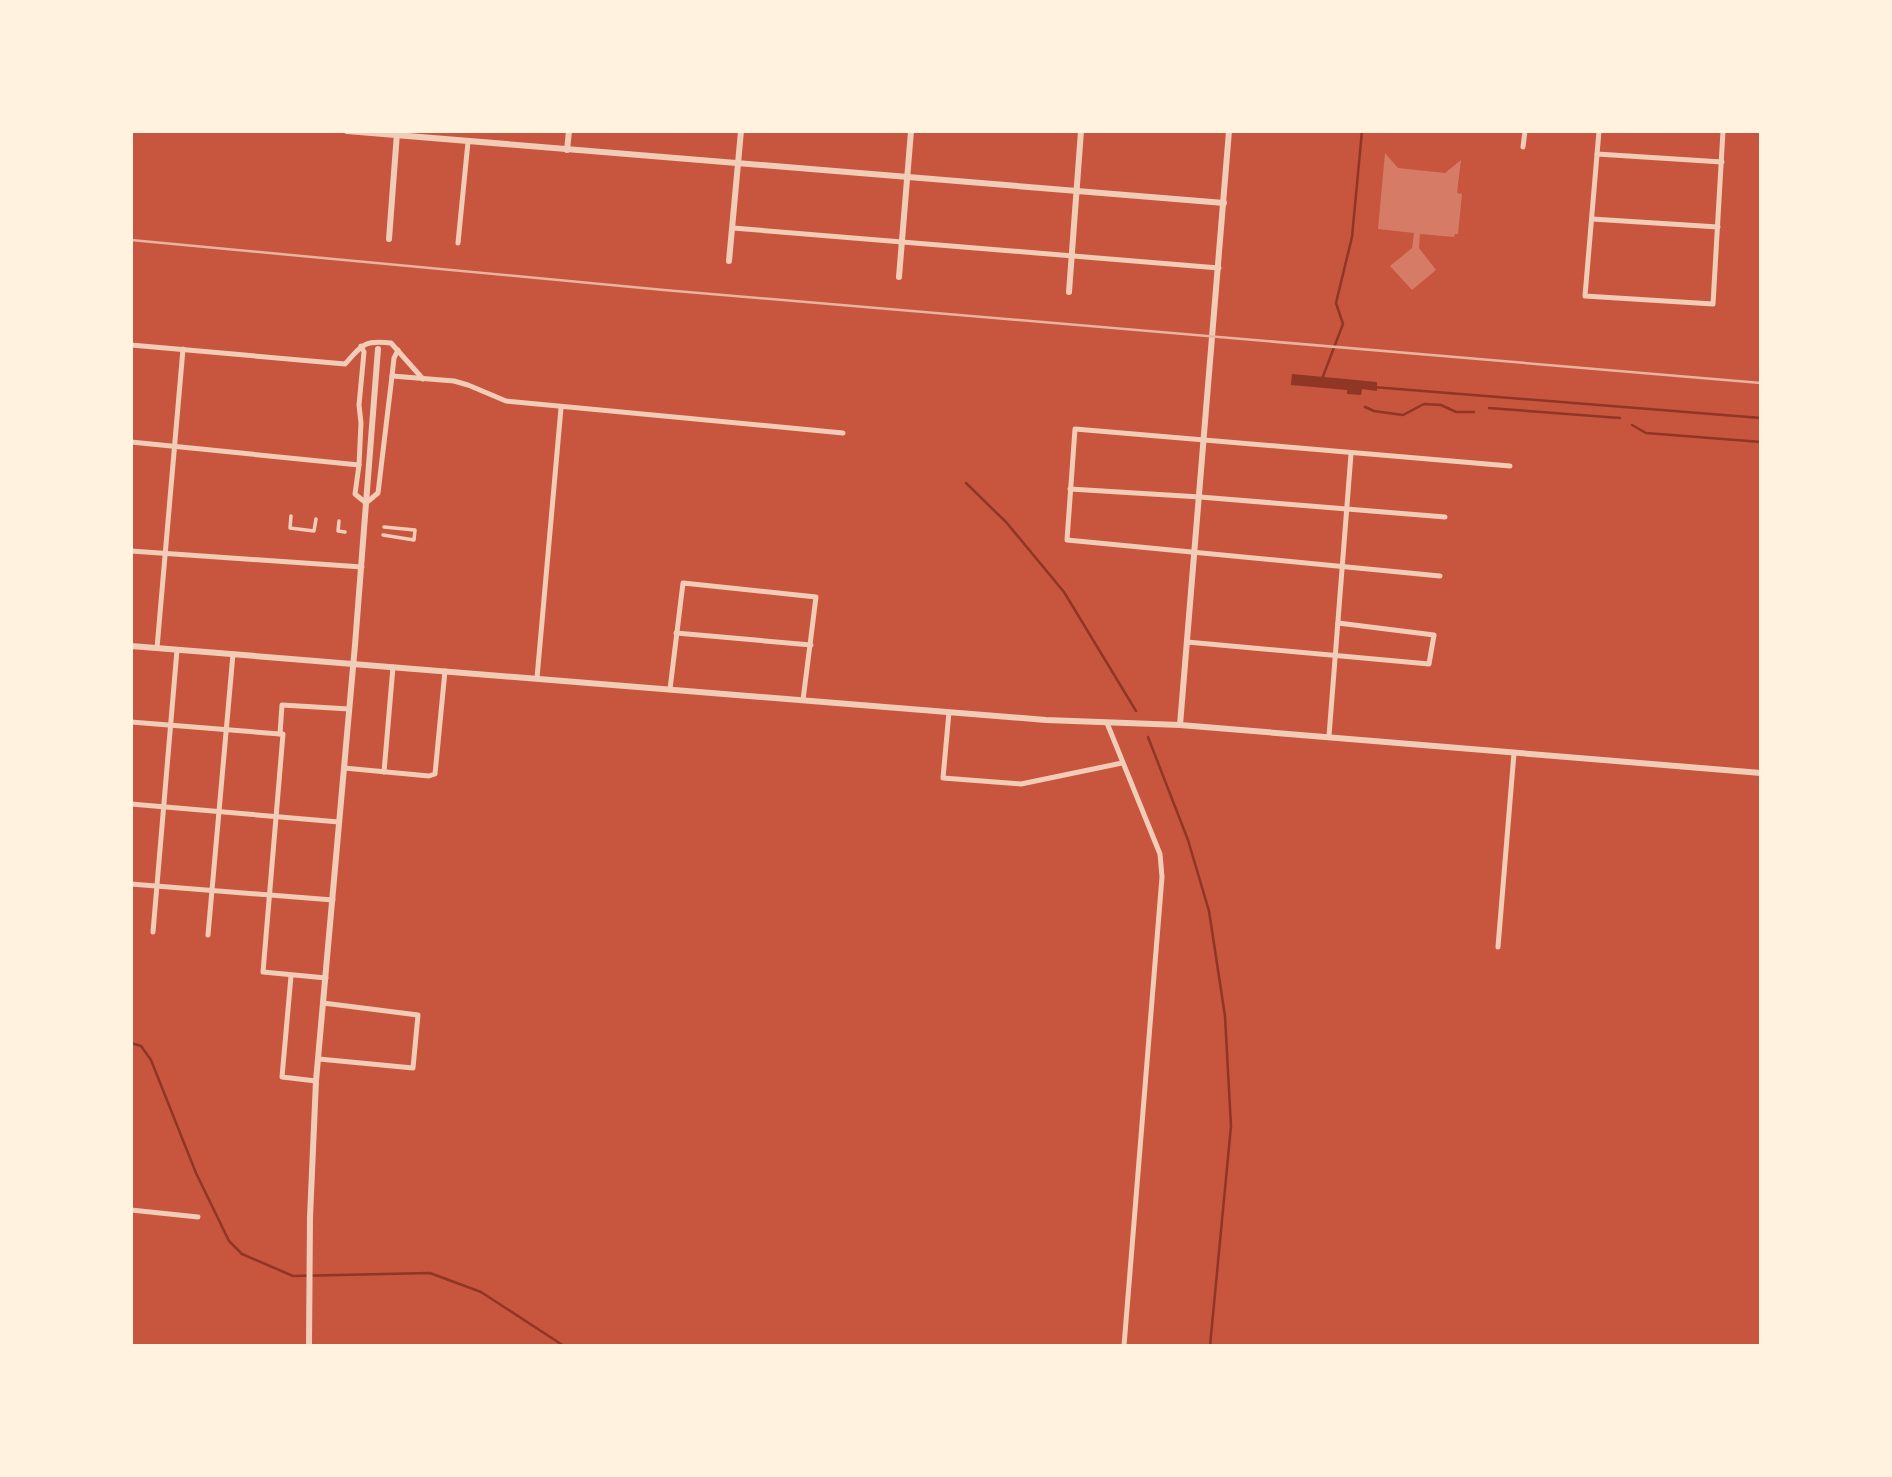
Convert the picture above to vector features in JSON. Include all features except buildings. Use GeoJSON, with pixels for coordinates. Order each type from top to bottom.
{"type":"FeatureCollection","features":[{"type":"Feature","properties":{"kind":"street"},"geometry":{"type":"LineString","coordinates":[[347,131],[1224,203]]}},
{"type":"Feature","properties":{"kind":"street"},"geometry":{"type":"LineString","coordinates":[[567,150],[569,131]]}},
{"type":"Feature","properties":{"kind":"street"},"geometry":{"type":"LineString","coordinates":[[729,261],[741,131]]}},
{"type":"Feature","properties":{"kind":"street"},"geometry":{"type":"LineString","coordinates":[[899,277],[911,131]]}},
{"type":"Feature","properties":{"kind":"street"},"geometry":{"type":"LineString","coordinates":[[1069,292],[1082,131]]}},
{"type":"Feature","properties":{"kind":"street"},"geometry":{"type":"LineString","coordinates":[[1180,725],[1229,131]]}},
{"type":"Feature","properties":{"kind":"street"},"geometry":{"type":"LineString","coordinates":[[1523,147],[1525,131]]}},
{"type":"Feature","properties":{"kind":"street"},"geometry":{"type":"LineString","coordinates":[[1599,131],[1586,296],[1713,304],[1723,131]]}},
{"type":"Feature","properties":{"kind":"street"},"geometry":{"type":"LineString","coordinates":[[389,239],[397,133]]}},
{"type":"Feature","properties":{"kind":"street"},"geometry":{"type":"LineString","coordinates":[[457,243],[468,142]]}},
{"type":"Feature","properties":{"kind":"street"},"geometry":{"type":"LineString","coordinates":[[1597,154],[1722,162]]}},
{"type":"Feature","properties":{"kind":"street"},"geometry":{"type":"LineString","coordinates":[[1592,219],[1718,227]]}},
{"type":"Feature","properties":{"kind":"street"},"geometry":{"type":"LineString","coordinates":[[733,228],[1219,268]]}},
{"type":"Feature","properties":{"kind":"street"},"geometry":{"type":"LineString","coordinates":[[131,345],[345,364],[360,346],[369,341],[391,343],[423,379]]}},
{"type":"Feature","properties":{"kind":"street"},"geometry":{"type":"LineString","coordinates":[[360,346],[364,352],[359,405],[359,465],[355,494],[366,503]]}},
{"type":"Feature","properties":{"kind":"street"},"geometry":{"type":"LineString","coordinates":[[157,648],[183,349]]}},
{"type":"Feature","properties":{"kind":"street"},"geometry":{"type":"LineString","coordinates":[[309,1346],[316,1081],[354,664],[378,349]]}},
{"type":"Feature","properties":{"kind":"street"},"geometry":{"type":"LineString","coordinates":[[366,503],[378,493],[394,358],[398,350]]}},
{"type":"Feature","properties":{"kind":"street"},"geometry":{"type":"LineString","coordinates":[[392,376],[468,384],[506,401],[561,408],[843,433]]}},
{"type":"Feature","properties":{"kind":"street"},"geometry":{"type":"LineString","coordinates":[[537,678],[561,408]]}},
{"type":"Feature","properties":{"kind":"street"},"geometry":{"type":"LineString","coordinates":[[1440,576],[1067,540],[1075,429],[1510,466]]}},
{"type":"Feature","properties":{"kind":"street"},"geometry":{"type":"LineString","coordinates":[[131,442],[359,465]]}},
{"type":"Feature","properties":{"kind":"street"},"geometry":{"type":"LineString","coordinates":[[1329,736],[1351,454]]}},
{"type":"Feature","properties":{"kind":"street"},"geometry":{"type":"LineString","coordinates":[[1070,489],[1445,517]]}},
{"type":"Feature","properties":{"kind":"street"},"geometry":{"type":"LineString","coordinates":[[291,516],[290,528],[314,531],[316,519]]}},
{"type":"Feature","properties":{"kind":"street"},"geometry":{"type":"LineString","coordinates":[[339,521],[338,531],[345,532]]}},
{"type":"Feature","properties":{"kind":"street"},"geometry":{"type":"LineString","coordinates":[[383,535],[414,540],[415,536],[415,530],[384,527]]}},
{"type":"Feature","properties":{"kind":"street"},"geometry":{"type":"LineString","coordinates":[[131,551],[362,567]]}},
{"type":"Feature","properties":{"kind":"street"},"geometry":{"type":"LineString","coordinates":[[670,689],[683,583],[817,597],[803,701]]}},
{"type":"Feature","properties":{"kind":"street"},"geometry":{"type":"LineString","coordinates":[[1187,642],[1429,664],[1434,635],[1338,623]]}},
{"type":"Feature","properties":{"kind":"street"},"geometry":{"type":"LineString","coordinates":[[676,634],[811,645]]}},
{"type":"Feature","properties":{"kind":"street"},"geometry":{"type":"LineString","coordinates":[[131,646],[803,701],[1329,736],[1761,772]]}},
{"type":"Feature","properties":{"kind":"street"},"geometry":{"type":"LineString","coordinates":[[153,932],[177,650]]}},
{"type":"Feature","properties":{"kind":"street"},"geometry":{"type":"LineString","coordinates":[[208,935],[233,654]]}},
{"type":"Feature","properties":{"kind":"street"},"geometry":{"type":"LineString","coordinates":[[384,772],[393,667]]}},
{"type":"Feature","properties":{"kind":"street"},"geometry":{"type":"LineString","coordinates":[[344,768],[429,776],[435,774],[445,671]]}},
{"type":"Feature","properties":{"kind":"street"},"geometry":{"type":"LineString","coordinates":[[280,734],[282,705],[349,709]]}},
{"type":"Feature","properties":{"kind":"street"},"geometry":{"type":"LineString","coordinates":[[949,712],[943,778],[1021,784],[1122,762]]}},
{"type":"Feature","properties":{"kind":"street"},"geometry":{"type":"LineString","coordinates":[[131,722],[283,734],[263,972],[326,978]]}},
{"type":"Feature","properties":{"kind":"street"},"geometry":{"type":"LineString","coordinates":[[1107,723],[1160,855],[1163,877],[1124,1346]]}},
{"type":"Feature","properties":{"kind":"street"},"geometry":{"type":"LineString","coordinates":[[1498,947],[1514,752]]}},
{"type":"Feature","properties":{"kind":"street"},"geometry":{"type":"LineString","coordinates":[[131,804],[340,822]]}},
{"type":"Feature","properties":{"kind":"street"},"geometry":{"type":"LineString","coordinates":[[131,884],[332,900]]}},
{"type":"Feature","properties":{"kind":"street"},"geometry":{"type":"LineString","coordinates":[[291,975],[282,1077],[316,1081]]}},
{"type":"Feature","properties":{"kind":"street"},"geometry":{"type":"LineString","coordinates":[[319,1059],[413,1068],[418,1015],[323,1003]]}},
{"type":"Feature","properties":{"kind":"street"},"geometry":{"type":"LineString","coordinates":[[131,1210],[198,1217]]}},
{"type":"Feature","properties":{"kind":"shaded area"},"geometry":{"type":"Polygon","coordinates":[[[1292,374],[1377,382],[1377,391],[1362,389],[1361,395],[1347,394],[1347,390],[1291,385],[1292,374]]]}},
{"type":"Feature","properties":{"kind":"waterway"},"geometry":{"type":"LineString","coordinates":[[1322,379],[1343,324],[1336,303],[1352,237],[1362,131]]}},
{"type":"Feature","properties":{"kind":"waterway"},"geometry":{"type":"LineString","coordinates":[[1373,387],[1761,418]]}},
{"type":"Feature","properties":{"kind":"waterway"},"geometry":{"type":"LineString","coordinates":[[1365,407],[1403,415],[1424,404],[1441,405],[1456,412],[1474,412]]}},
{"type":"Feature","properties":{"kind":"waterway"},"geometry":{"type":"LineString","coordinates":[[1489,408],[1620,418]]}},
{"type":"Feature","properties":{"kind":"waterway"},"geometry":{"type":"LineString","coordinates":[[1632,425],[1646,433],[1761,442]]}},
{"type":"Feature","properties":{"kind":"waterway"},"geometry":{"type":"LineString","coordinates":[[966,483],[1006,522],[1064,592],[1136,711]]}},
{"type":"Feature","properties":{"kind":"waterway"},"geometry":{"type":"LineString","coordinates":[[1148,737],[1188,840],[1209,911],[1225,1016],[1231,1126],[1210,1346]]}},
{"type":"Feature","properties":{"kind":"waterway"},"geometry":{"type":"LineString","coordinates":[[131,1043],[141,1046],[151,1060],[196,1173],[229,1241],[242,1254],[293,1276],[430,1273],[481,1292],[564,1346]]}},
{"type":"Feature","properties":{"kind":"railway"},"geometry":{"type":"LineString","coordinates":[[131,240],[664,290],[1761,383]]}}]}
